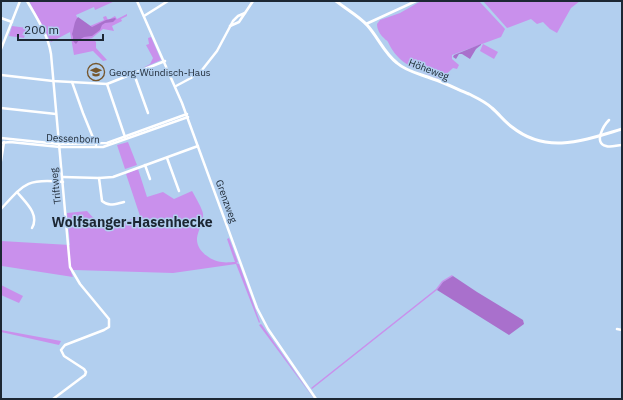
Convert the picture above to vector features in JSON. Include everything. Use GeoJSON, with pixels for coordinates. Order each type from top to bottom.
{"type":"FeatureCollection","features":[{"type":"Feature","properties":{"kind":"street"},"geometry":{"type":"LineString","coordinates":[[1,49],[20,1]]}},
{"type":"Feature","properties":{"kind":"street","name":"Triftweg"},"geometry":{"type":"LineString","coordinates":[[27,1],[42,27],[49,43],[70,267],[80,284],[109,319],[110,324],[109,327],[104,330],[63,347],[61,350],[64,356],[84,369],[86,372],[53,399]]}},
{"type":"Feature","properties":{"kind":"street","name":"Grenzweg"},"geometry":{"type":"LineString","coordinates":[[137,1],[176,86],[257,308],[264,322],[316,399]]}},
{"type":"Feature","properties":{"kind":"street"},"geometry":{"type":"LineString","coordinates":[[144,16],[168,1]]}},
{"type":"Feature","properties":{"kind":"street"},"geometry":{"type":"LineString","coordinates":[[230,26],[239,22],[253,1]]}},
{"type":"Feature","properties":{"kind":"street","name":"Höheweg"},"geometry":{"type":"LineString","coordinates":[[336,1],[366,24],[376,36],[390,58],[398,65],[482,100],[492,107],[509,124],[526,136],[552,143],[573,143],[622,129]]}},
{"type":"Feature","properties":{"kind":"street"},"geometry":{"type":"LineString","coordinates":[[366,24],[416,1]]}},
{"type":"Feature","properties":{"kind":"street"},"geometry":{"type":"LineString","coordinates":[[176,86],[202,70],[217,51],[235,18],[245,13]]}},
{"type":"Feature","properties":{"kind":"street"},"geometry":{"type":"LineString","coordinates":[[1,18],[12,22]]}},
{"type":"Feature","properties":{"kind":"street"},"geometry":{"type":"LineString","coordinates":[[1,75],[53,81],[107,84],[165,61]]}},
{"type":"Feature","properties":{"kind":"street"},"geometry":{"type":"LineString","coordinates":[[134,74],[148,113]]}},
{"type":"Feature","properties":{"kind":"street"},"geometry":{"type":"LineString","coordinates":[[72,82],[96,145]]}},
{"type":"Feature","properties":{"kind":"street"},"geometry":{"type":"LineString","coordinates":[[107,84],[125,137]]}},
{"type":"Feature","properties":{"kind":"street"},"geometry":{"type":"LineString","coordinates":[[1,108],[56,114]]}},
{"type":"Feature","properties":{"kind":"street","name":"Dessenborn"},"geometry":{"type":"LineString","coordinates":[[1,138],[59,146],[96,145],[107,143],[187,116]]}},
{"type":"Feature","properties":{"kind":"street","name":"Dessenborn"},"geometry":{"type":"LineString","coordinates":[[3,143],[103,147],[187,116]]}},
{"type":"Feature","properties":{"kind":"street"},"geometry":{"type":"LineString","coordinates":[[609,120],[602,130],[600,136],[601,142],[605,146],[622,145]]}},
{"type":"Feature","properties":{"kind":"street"},"geometry":{"type":"LineString","coordinates":[[1,161],[3,143]]}},
{"type":"Feature","properties":{"kind":"street"},"geometry":{"type":"LineString","coordinates":[[62,177],[113,177],[198,146]]}},
{"type":"Feature","properties":{"kind":"street"},"geometry":{"type":"LineString","coordinates":[[167,158],[179,191]]}},
{"type":"Feature","properties":{"kind":"street"},"geometry":{"type":"LineString","coordinates":[[146,165],[150,179]]}},
{"type":"Feature","properties":{"kind":"street"},"geometry":{"type":"LineString","coordinates":[[99,178],[102,201],[107,205],[124,202]]}},
{"type":"Feature","properties":{"kind":"street"},"geometry":{"type":"LineString","coordinates":[[1,209],[26,184],[35,181],[48,180],[63,182]]}},
{"type":"Feature","properties":{"kind":"street"},"geometry":{"type":"LineString","coordinates":[[17,192],[34,215],[35,220],[32,228]]}},
{"type":"Feature","properties":{"kind":"street"},"geometry":{"type":"LineString","coordinates":[[617,329],[622,330]]}},
{"type":"Feature","properties":{"kind":"shaded area"},"geometry":{"type":"Polygon","coordinates":[[[29,1],[115,1],[95,10],[94,7],[76,15],[83,29],[104,20],[103,17],[106,16],[108,20],[115,16],[117,19],[127,14],[127,16],[121,19],[122,21],[112,26],[114,31],[103,29],[92,38],[88,38],[93,39],[96,42],[96,48],[107,60],[103,61],[93,51],[74,55],[70,32],[51,42],[29,1]]]}},
{"type":"Feature","properties":{"kind":"shaded area"},"geometry":{"type":"Polygon","coordinates":[[[421,1],[479,1],[505,29],[501,37],[452,55],[452,59],[459,65],[457,69],[453,68],[441,79],[417,70],[403,62],[392,50],[388,41],[380,34],[378,28],[377,24],[380,20],[400,13],[421,1]]]}},
{"type":"Feature","properties":{"kind":"shaded area"},"geometry":{"type":"Polygon","coordinates":[[[483,1],[580,1],[571,8],[557,33],[543,22],[537,24],[531,19],[507,28],[483,1]]]}},
{"type":"Feature","properties":{"kind":"shaded area"},"geometry":{"type":"Polygon","coordinates":[[[78,17],[92,27],[106,20],[116,19],[113,22],[105,23],[102,25],[100,30],[92,36],[84,37],[76,44],[73,41],[72,34],[78,17]]]}},
{"type":"Feature","properties":{"kind":"shaded area"},"geometry":{"type":"Polygon","coordinates":[[[12,26],[27,28],[24,38],[9,36],[12,26]]]}},
{"type":"Feature","properties":{"kind":"shaded area"},"geometry":{"type":"Polygon","coordinates":[[[151,37],[161,60],[141,69],[150,64],[153,58],[146,45],[149,44],[148,38],[151,37]]]}},
{"type":"Feature","properties":{"kind":"shaded area"},"geometry":{"type":"Polygon","coordinates":[[[481,44],[470,59],[462,54],[459,54],[456,59],[453,57],[454,55],[481,44]]]}},
{"type":"Feature","properties":{"kind":"shaded area"},"geometry":{"type":"Polygon","coordinates":[[[483,44],[498,52],[494,59],[480,51],[483,44]]]}},
{"type":"Feature","properties":{"kind":"shaded area"},"geometry":{"type":"Polygon","coordinates":[[[128,142],[137,165],[125,169],[117,145],[128,142]]]}},
{"type":"Feature","properties":{"kind":"shaded area"},"geometry":{"type":"Polygon","coordinates":[[[138,169],[147,197],[163,192],[174,199],[192,191],[203,212],[203,220],[198,232],[197,243],[205,254],[213,260],[235,262],[227,239],[229,238],[238,262],[236,263],[239,264],[260,322],[259,323],[236,264],[173,273],[74,270],[71,272],[73,277],[2,266],[1,268],[1,241],[70,245],[67,213],[87,211],[96,219],[112,224],[140,216],[126,174],[138,169]]]}},
{"type":"Feature","properties":{"kind":"shaded area"},"geometry":{"type":"Polygon","coordinates":[[[452,275],[453,276],[443,282],[437,290],[312,389],[311,388],[436,289],[442,281],[452,275]]]}},
{"type":"Feature","properties":{"kind":"shaded area"},"geometry":{"type":"Polygon","coordinates":[[[453,276],[523,320],[524,324],[509,335],[437,290],[443,282],[453,276]]]}},
{"type":"Feature","properties":{"kind":"shaded area"},"geometry":{"type":"Polygon","coordinates":[[[1,285],[23,296],[19,303],[1,295],[1,285]]]}},
{"type":"Feature","properties":{"kind":"shaded area"},"geometry":{"type":"Polygon","coordinates":[[[259,325],[262,325],[314,399],[259,325]]]}},
{"type":"Feature","properties":{"kind":"shaded area"},"geometry":{"type":"Polygon","coordinates":[[[1,330],[61,341],[59,345],[1,332],[1,330]]]}},
{"type":"Feature","properties":{"kind":"place","name":"Georg-Wündisch-Haus"},"geometry":{"type":"Point","coordinates":[96,72]}},
{"type":"Feature","properties":{"kind":"district","name":"Wolfsanger-Hasenhecke"},"geometry":{"type":"Point","coordinates":[132,222]}}]}
